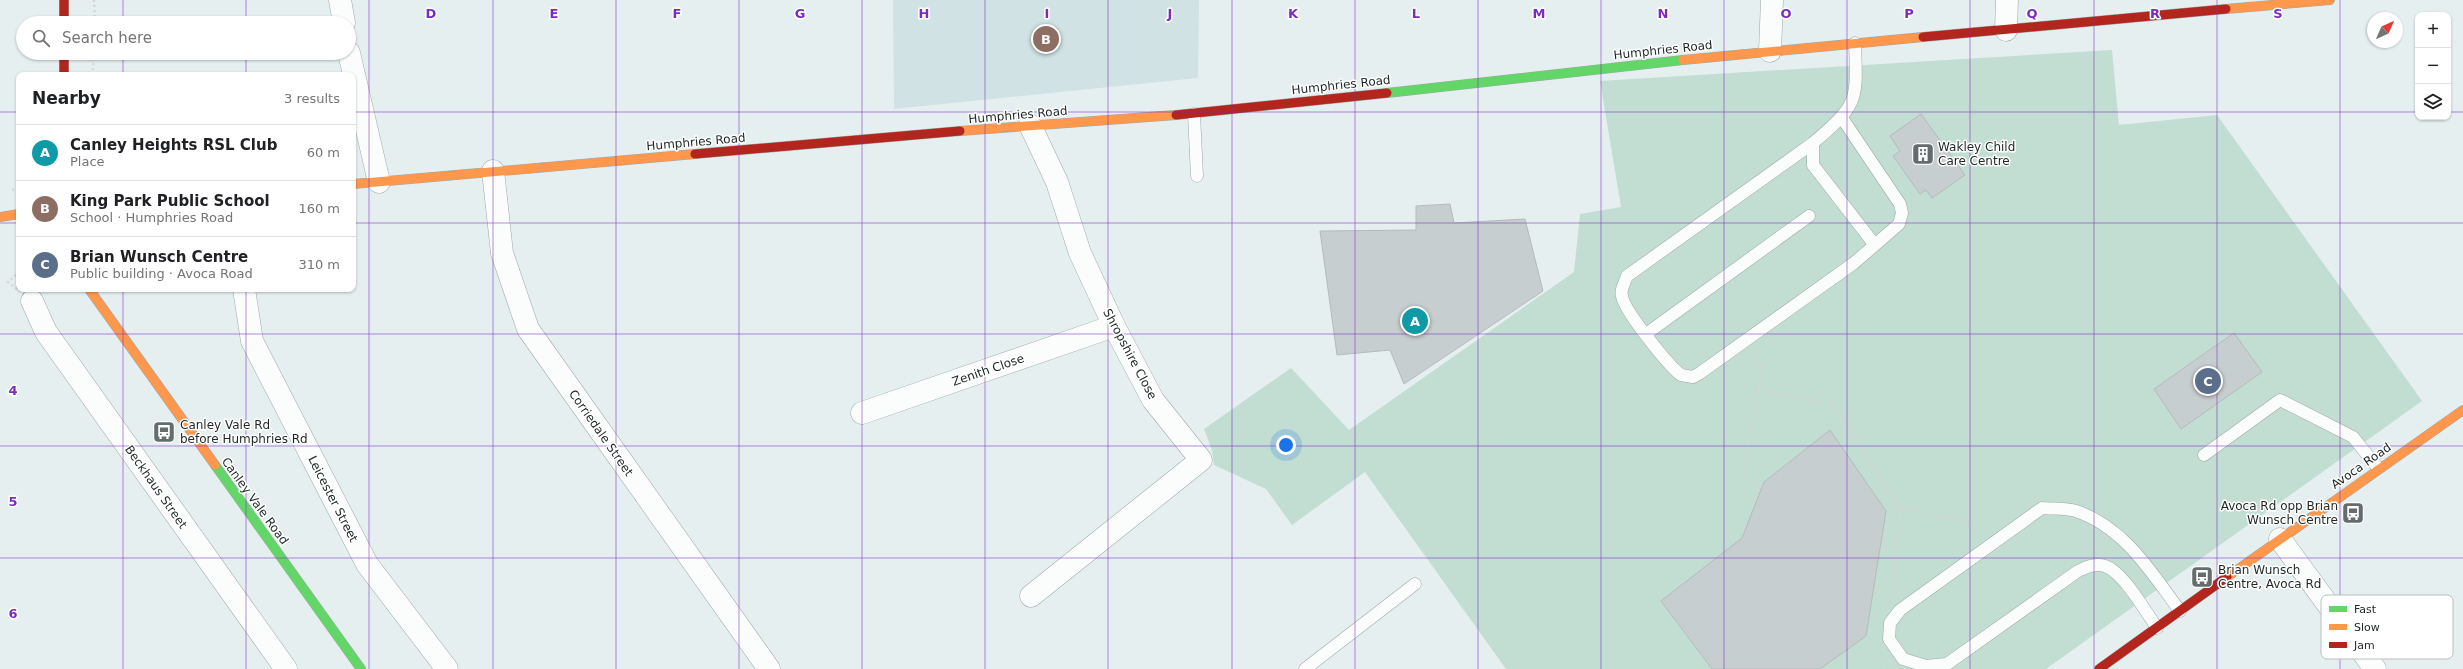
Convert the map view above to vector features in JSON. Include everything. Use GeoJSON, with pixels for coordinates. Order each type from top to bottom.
{"type":"FeatureCollection","features":[{"type":"Feature","properties":{"kind":"street"},"geometry":{"type":"LineString","coordinates":[[64,0],[64,16]]}},
{"type":"Feature","properties":{"kind":"street"},"geometry":{"type":"LineString","coordinates":[[340,0],[343,16]]}},
{"type":"Feature","properties":{"kind":"street"},"geometry":{"type":"LineString","coordinates":[[1770,51],[1772,0]]}},
{"type":"Feature","properties":{"kind":"street"},"geometry":{"type":"LineString","coordinates":[[2006,30],[2007,0]]}},
{"type":"Feature","properties":{"kind":"street","name":"Humphries Road"},"geometry":{"type":"LineString","coordinates":[[356,184],[1030,126],[1194,114],[1855,42],[2006,30],[2330,0]]}},
{"type":"Feature","properties":{"kind":"street"},"geometry":{"type":"LineString","coordinates":[[64,60],[64,72]]}},
{"type":"Feature","properties":{"kind":"street"},"geometry":{"type":"LineString","coordinates":[[351,60],[353,72]]}},
{"type":"Feature","properties":{"kind":"street"},"geometry":{"type":"LineString","coordinates":[[356,83],[379,182]]}},
{"type":"Feature","properties":{"kind":"street","name":"Shropshire Close"},"geometry":{"type":"LineString","coordinates":[[1030,126],[1057,182],[1080,253],[1114,326],[1153,400],[1201,460],[1031,596]]}},
{"type":"Feature","properties":{"kind":"street","name":"Corriedale Street"},"geometry":{"type":"LineString","coordinates":[[493,172],[502,253],[528,329],[768,669]]}},
{"type":"Feature","properties":{"kind":"street"},"geometry":{"type":"LineString","coordinates":[[0,218],[16,215]]}},
{"type":"Feature","properties":{"kind":"street","name":"Canley Vale Road"},"geometry":{"type":"LineString","coordinates":[[91,292],[361,669]]}},
{"type":"Feature","properties":{"kind":"street","name":"Leicester Street"},"geometry":{"type":"LineString","coordinates":[[244,292],[252,341],[367,564],[447,669]]}},
{"type":"Feature","properties":{"kind":"street","name":"Beckhaus Street"},"geometry":{"type":"LineString","coordinates":[[32,301],[46,332],[286,669]]}},
{"type":"Feature","properties":{"kind":"street","name":"Zenith Close"},"geometry":{"type":"LineString","coordinates":[[862,413],[1114,326]]}},
{"type":"Feature","properties":{"kind":"street","name":"Avoca Road"},"geometry":{"type":"LineString","coordinates":[[2099,669],[2378,468],[2463,410]]}},
{"type":"Feature","properties":{"kind":"street"},"geometry":{"type":"LineString","coordinates":[[2280,539],[2321,595]]}},
{"type":"Feature","properties":{"kind":"street"},"geometry":{"type":"LineString","coordinates":[[2368,659],[2375,669]]}},
{"type":"Feature","properties":{"kind":"lane"},"geometry":{"type":"LineString","coordinates":[[1842,118],[1900,204],[1902,213],[1899,224],[1874,244],[1854,263],[1700,374],[1687,377],[1675,371],[1625,304],[1621,296],[1627,276],[1813,143],[1842,118],[1854,100],[1857,83],[1855,42]]}},
{"type":"Feature","properties":{"kind":"lane"},"geometry":{"type":"LineString","coordinates":[[1194,114],[1197,176]]}},
{"type":"Feature","properties":{"kind":"lane"},"geometry":{"type":"LineString","coordinates":[[1813,143],[1813,165],[1874,244]]}},
{"type":"Feature","properties":{"kind":"lane"},"geometry":{"type":"LineString","coordinates":[[1646,334],[1808,216]]}},
{"type":"Feature","properties":{"kind":"lane"},"geometry":{"type":"LineString","coordinates":[[2204,455],[2280,400],[2353,437],[2378,468]]}},
{"type":"Feature","properties":{"kind":"lane"},"geometry":{"type":"LineString","coordinates":[[2157,628],[2118,574],[2105,566],[2091,565],[2078,571],[1947,664],[1926,666],[1903,659],[1889,639],[1890,623],[1900,610],[2042,508],[2075,511],[2111,528],[2136,552],[2180,611]]}},
{"type":"Feature","properties":{"kind":"lane"},"geometry":{"type":"LineString","coordinates":[[1305,669],[1320,665],[1415,584]]}},
{"type":"Feature","properties":{"kind":"path"},"geometry":{"type":"LineString","coordinates":[[94,0],[95,16]]}},
{"type":"Feature","properties":{"kind":"path"},"geometry":{"type":"LineString","coordinates":[[92,72],[94,60]]}},
{"type":"Feature","properties":{"kind":"path"},"geometry":{"type":"LineString","coordinates":[[12,190],[16,188]]}},
{"type":"Feature","properties":{"kind":"path"},"geometry":{"type":"LineString","coordinates":[[1743,342],[1763,370],[1744,468],[1760,493]]}},
{"type":"Feature","properties":{"kind":"path"},"geometry":{"type":"LineString","coordinates":[[1758,390],[1830,404],[1900,507],[1890,623]]}},
{"type":"Feature","properties":{"kind":"path"},"geometry":{"type":"LineString","coordinates":[[1900,507],[1970,523],[1986,547]]}},
{"type":"Feature","properties":{"kind":"shaded area"},"geometry":{"type":"Polygon","coordinates":[[[893,0],[1199,0],[1198,78],[894,109],[893,0]]]}},
{"type":"Feature","properties":{"kind":"green space"},"geometry":{"type":"Polygon","coordinates":[[[2112,50],[2119,125],[2217,115],[2422,401],[2046,669],[1506,669],[1365,472],[1292,525],[1266,489],[1214,465],[1212,450],[1204,429],[1291,368],[1349,430],[1574,272],[1580,214],[1621,207],[1600,81],[2112,50]]]}},
{"type":"Feature","properties":{"kind":"building","name":"Wakley Child Care Centre"},"geometry":{"type":"Polygon","coordinates":[[[1921,114],[1965,175],[1932,198],[1926,190],[1920,194],[1893,156],[1900,151],[1890,136],[1921,114]]]}},
{"type":"Feature","properties":{"kind":"building"},"geometry":{"type":"Polygon","coordinates":[[[1450,204],[1454,223],[1525,219],[1543,291],[1404,384],[1390,350],[1337,355],[1320,231],[1416,230],[1416,206],[1450,204]]]}},
{"type":"Feature","properties":{"kind":"building"},"geometry":{"type":"Polygon","coordinates":[[[2234,333],[2262,372],[2181,429],[2154,389],[2234,333]]]}},
{"type":"Feature","properties":{"kind":"building"},"geometry":{"type":"Polygon","coordinates":[[[1830,430],[1886,511],[1866,636],[1820,669],[1712,669],[1661,601],[1742,538],[1764,482],[1830,430]]]}},
{"type":"Feature","properties":{"kind":"traffic: fast"},"geometry":{"type":"LineString","coordinates":[[1387,93],[1683,60]]}},
{"type":"Feature","properties":{"kind":"traffic: fast"},"geometry":{"type":"LineString","coordinates":[[215,465],[361,669]]}},
{"type":"Feature","properties":{"kind":"traffic: slow"},"geometry":{"type":"LineString","coordinates":[[2226,9],[2330,0]]}},
{"type":"Feature","properties":{"kind":"traffic: slow"},"geometry":{"type":"LineString","coordinates":[[1683,60],[1923,37]]}},
{"type":"Feature","properties":{"kind":"traffic: slow"},"geometry":{"type":"LineString","coordinates":[[960,131],[1176,115]]}},
{"type":"Feature","properties":{"kind":"traffic: slow"},"geometry":{"type":"LineString","coordinates":[[356,184],[695,154]]}},
{"type":"Feature","properties":{"kind":"traffic: slow"},"geometry":{"type":"LineString","coordinates":[[0,217],[16,214]]}},
{"type":"Feature","properties":{"kind":"traffic: slow"},"geometry":{"type":"LineString","coordinates":[[91,292],[215,465]]}},
{"type":"Feature","properties":{"kind":"traffic: slow"},"geometry":{"type":"LineString","coordinates":[[2227,577],[2463,410]]}},
{"type":"Feature","properties":{"kind":"traffic: jam"},"geometry":{"type":"LineString","coordinates":[[64,0],[64,16]]}},
{"type":"Feature","properties":{"kind":"traffic: jam"},"geometry":{"type":"LineString","coordinates":[[1923,37],[2226,9]]}},
{"type":"Feature","properties":{"kind":"traffic: jam"},"geometry":{"type":"LineString","coordinates":[[64,60],[64,72]]}},
{"type":"Feature","properties":{"kind":"traffic: jam"},"geometry":{"type":"LineString","coordinates":[[1176,115],[1387,93]]}},
{"type":"Feature","properties":{"kind":"traffic: jam"},"geometry":{"type":"LineString","coordinates":[[695,154],[960,131]]}},
{"type":"Feature","properties":{"kind":"traffic: jam"},"geometry":{"type":"LineString","coordinates":[[2099,669],[2227,577]]}},
{"type":"Feature","properties":{"kind":"place","name":"King Park Public School"},"geometry":{"type":"Point","coordinates":[1046,39]}},
{"type":"Feature","properties":{"kind":"place","name":"Wakley Child Care Centre"},"geometry":{"type":"Point","coordinates":[1923,154]}},
{"type":"Feature","properties":{"kind":"place","name":"Canley Heights RSL Club"},"geometry":{"type":"Point","coordinates":[1415,321]}},
{"type":"Feature","properties":{"kind":"place","name":"Brian Wunsch Centre"},"geometry":{"type":"Point","coordinates":[2208,381]}},
{"type":"Feature","properties":{"kind":"place","name":"Canley Vale Rd before Humphries Rd"},"geometry":{"type":"Point","coordinates":[164,432]}},
{"type":"Feature","properties":{"kind":"place","name":"Avoca Rd opp Brian Wunsch Centre"},"geometry":{"type":"Point","coordinates":[2353,513]}},
{"type":"Feature","properties":{"kind":"place","name":"Brian Wunsch Centre, Avoca Rd"},"geometry":{"type":"Point","coordinates":[2202,577]}}]}
